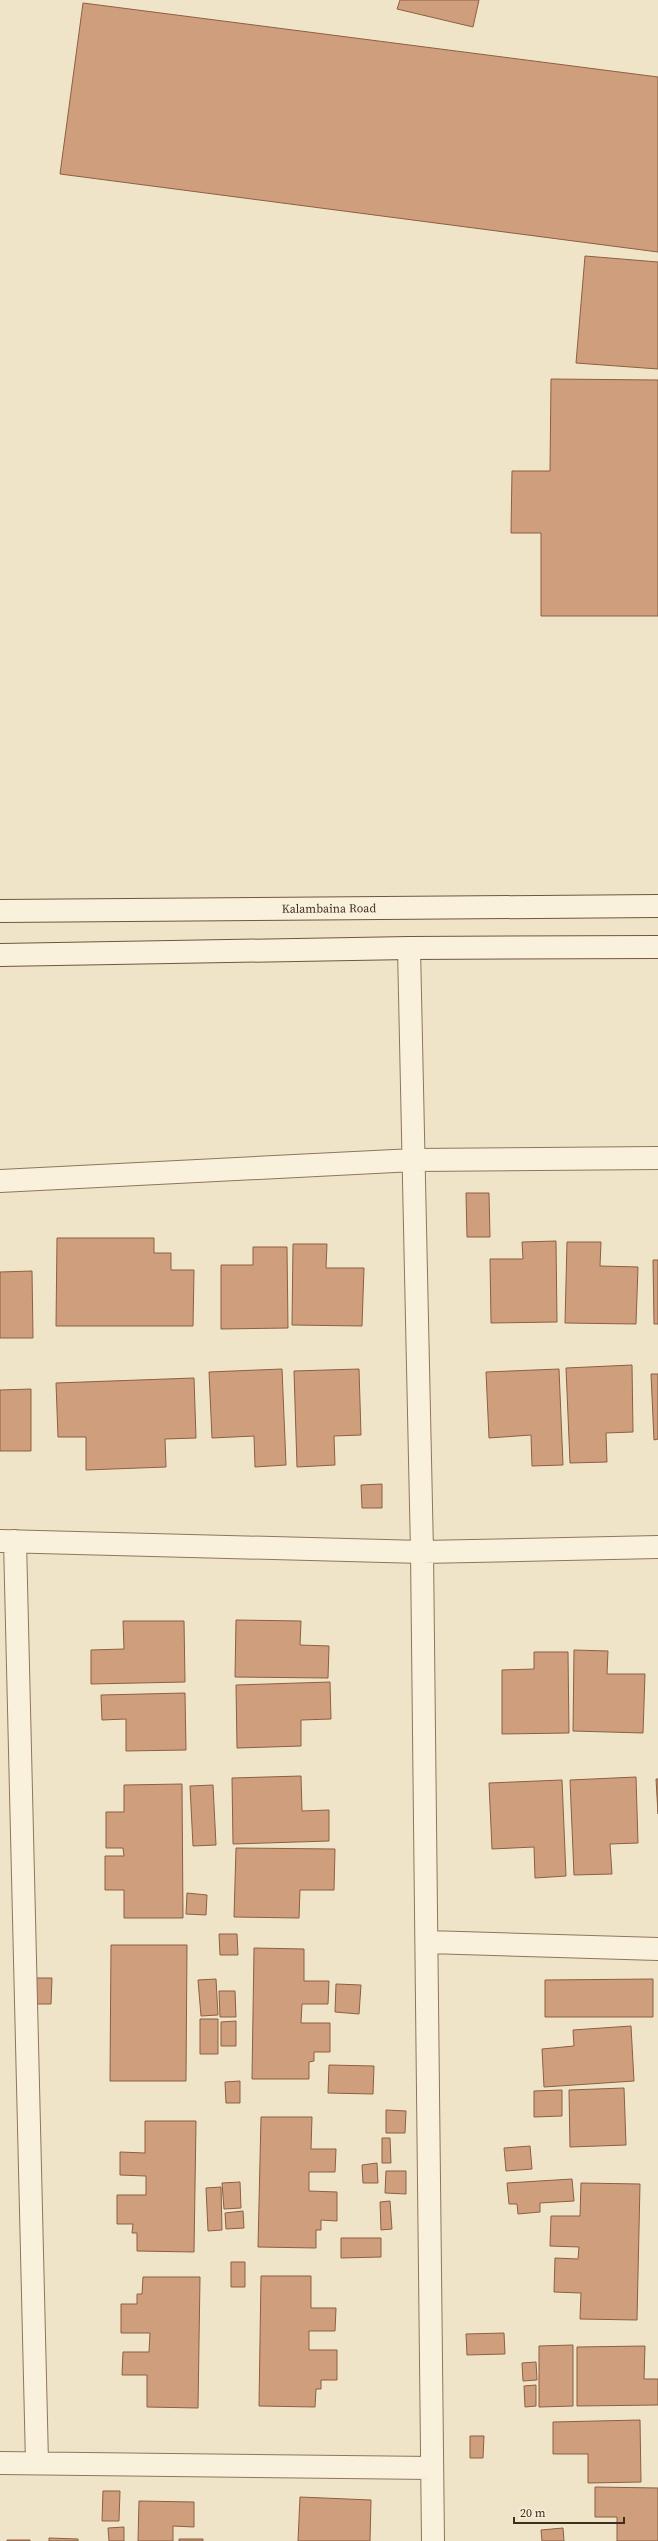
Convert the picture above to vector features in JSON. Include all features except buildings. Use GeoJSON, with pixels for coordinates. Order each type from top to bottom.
{"type":"FeatureCollection","features":[{"type":"Feature","properties":{"kind":"street","name":"Kalambaina Road"},"geometry":{"type":"LineString","coordinates":[[0,911],[658,906]]}},
{"type":"Feature","properties":{"kind":"street"},"geometry":{"type":"LineString","coordinates":[[0,955],[409,948],[658,947]]}},
{"type":"Feature","properties":{"kind":"street"},"geometry":{"type":"LineString","coordinates":[[409,948],[422,1552],[428,1942],[433,2541]]}},
{"type":"Feature","properties":{"kind":"street"},"geometry":{"type":"LineString","coordinates":[[0,1181],[414,1160],[658,1158]]}},
{"type":"Feature","properties":{"kind":"street"},"geometry":{"type":"LineString","coordinates":[[37,2462],[7,1541],[422,1552],[658,1546]]}},
{"type":"Feature","properties":{"kind":"street"},"geometry":{"type":"LineString","coordinates":[[428,1942],[658,1949]]}},
{"type":"Feature","properties":{"kind":"street"},"geometry":{"type":"LineString","coordinates":[[0,2463],[37,2462],[432,2468]]}}]}
